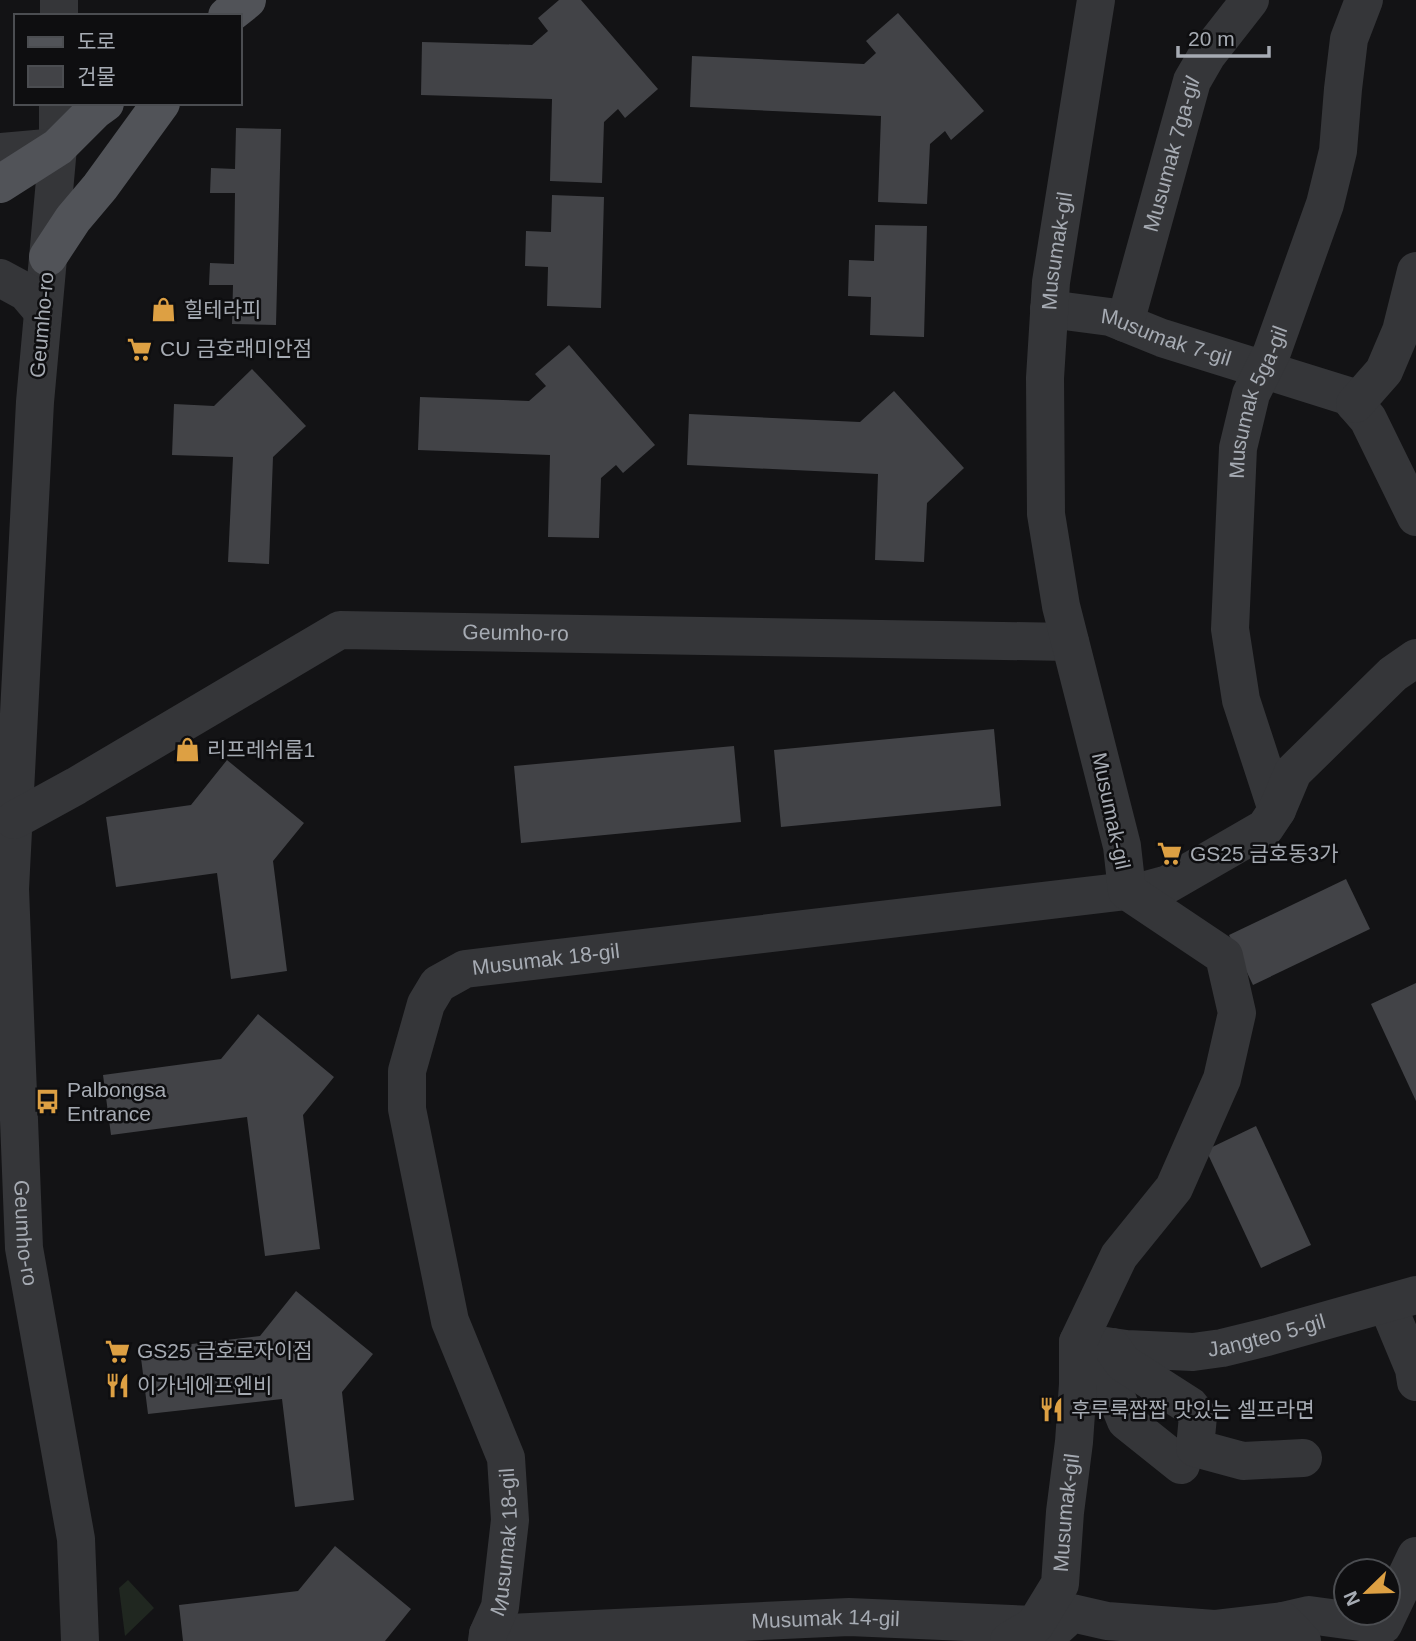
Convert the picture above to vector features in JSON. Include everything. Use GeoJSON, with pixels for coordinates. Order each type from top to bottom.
{"type":"FeatureCollection","features":[{"type":"Feature","properties":{"kind":"main road"},"geometry":{"type":"LineString","coordinates":[[230,14],[247,0]]}},
{"type":"Feature","properties":{"kind":"main road"},"geometry":{"type":"LineString","coordinates":[[0,184],[58,147],[102,105]]}},
{"type":"Feature","properties":{"kind":"main road"},"geometry":{"type":"LineString","coordinates":[[48,257],[73,219],[100,187],[160,105]]}},
{"type":"Feature","properties":{"kind":"street","name":"Musumak-gil"},"geometry":{"type":"LineString","coordinates":[[1022,1635],[1060,1584],[1078,1384],[1095,1344],[1119,1256],[1174,1188],[1222,1079],[1237,1013],[1224,956],[1127,891],[1122,846],[1061,606],[1046,514],[1045,378],[1051,282],[1096,0]]}},
{"type":"Feature","properties":{"kind":"street","name":"Musumak 7ga-gil"},"geometry":{"type":"LineString","coordinates":[[1125,323],[1192,81],[1207,55],[1250,0]]}},
{"type":"Feature","properties":{"kind":"street","name":"Musumak 5ga-gil"},"geometry":{"type":"LineString","coordinates":[[1277,810],[1241,700],[1230,629],[1238,448],[1251,394],[1276,341],[1325,204],[1338,151],[1349,39],[1364,0]]}},
{"type":"Feature","properties":{"kind":"street","name":"Geumho-ro"},"geometry":{"type":"LineString","coordinates":[[58,105],[58,147],[35,416],[10,889],[24,1248],[76,1539],[80,1641]]}},
{"type":"Feature","properties":{"kind":"street"},"geometry":{"type":"LineString","coordinates":[[0,152],[58,147]]}},
{"type":"Feature","properties":{"kind":"street"},"geometry":{"type":"LineString","coordinates":[[1355,404],[1384,371],[1401,331],[1416,271]]}},
{"type":"Feature","properties":{"kind":"street"},"geometry":{"type":"LineString","coordinates":[[0,278],[26,292],[43,312]]}},
{"type":"Feature","properties":{"kind":"street","name":"Musumak 7-gil"},"geometry":{"type":"LineString","coordinates":[[1049,309],[1110,317],[1162,338],[1348,396],[1368,419],[1416,517]]}},
{"type":"Feature","properties":{"kind":"street","name":"Geumho-ro"},"geometry":{"type":"LineString","coordinates":[[13,820],[76,786],[340,630],[1070,642]]}},
{"type":"Feature","properties":{"kind":"street"},"geometry":{"type":"LineString","coordinates":[[1127,891],[1146,890],[1168,884],[1265,828],[1277,810],[1293,772],[1393,674],[1416,658]]}},
{"type":"Feature","properties":{"kind":"street","name":"Musumak 18-gil"},"geometry":{"type":"LineString","coordinates":[[487,1637],[500,1607],[510,1520],[506,1458],[450,1321],[407,1109],[407,1071],[426,1004],[438,984],[465,969],[1127,891]]}},
{"type":"Feature","properties":{"kind":"street"},"geometry":{"type":"LineString","coordinates":[[1401,1299],[1416,1382]]}},
{"type":"Feature","properties":{"kind":"street","name":"Jangteo 5-gil"},"geometry":{"type":"LineString","coordinates":[[1095,1344],[1126,1349],[1193,1352],[1222,1348],[1401,1299]]}},
{"type":"Feature","properties":{"kind":"street"},"geometry":{"type":"LineString","coordinates":[[1095,1344],[1190,1406],[1198,1416],[1195,1448],[1243,1461],[1303,1458]]}},
{"type":"Feature","properties":{"kind":"street"},"geometry":{"type":"LineString","coordinates":[[1095,1344],[1126,1421],[1181,1465]]}},
{"type":"Feature","properties":{"kind":"street"},"geometry":{"type":"LineString","coordinates":[[1293,1631],[1309,1615],[1383,1625],[1414,1562]]}},
{"type":"Feature","properties":{"kind":"street","name":"Musumak 14-gil"},"geometry":{"type":"LineString","coordinates":[[487,1637],[849,1617],[1022,1635],[1048,1635],[1072,1613],[1107,1621],[1214,1629],[1293,1631]]}},
{"type":"Feature","properties":{"kind":"shaded area"},"geometry":{"type":"Polygon","coordinates":[[[128,1580],[154,1608],[125,1636],[119,1588],[128,1580]]]}},
{"type":"Feature","properties":{"kind":"building"},"geometry":{"type":"Polygon","coordinates":[[[559,0],[581,0],[658,89],[625,118],[618,109],[604,122],[602,183],[550,181],[552,99],[421,95],[422,42],[532,45],[548,31],[538,18],[559,0]]]}},
{"type":"Feature","properties":{"kind":"building"},"geometry":{"type":"Polygon","coordinates":[[[898,13],[984,111],[951,140],[945,131],[930,144],[927,204],[878,202],[881,116],[690,107],[692,56],[864,64],[876,53],[866,41],[898,13]]]}},
{"type":"Feature","properties":{"kind":"building"},"geometry":{"type":"Polygon","coordinates":[[[236,128],[281,129],[276,325],[232,324],[233,285],[209,285],[210,263],[234,264],[235,193],[210,193],[211,168],[235,169],[236,128]]]}},
{"type":"Feature","properties":{"kind":"building"},"geometry":{"type":"Polygon","coordinates":[[[552,195],[604,197],[601,308],[547,306],[548,267],[525,266],[526,231],[551,232],[552,195]]]}},
{"type":"Feature","properties":{"kind":"building"},"geometry":{"type":"Polygon","coordinates":[[[875,225],[927,226],[924,337],[870,335],[871,297],[848,296],[849,260],[874,261],[875,225]]]}},
{"type":"Feature","properties":{"kind":"building"},"geometry":{"type":"Polygon","coordinates":[[[569,345],[655,445],[623,473],[616,465],[601,478],[599,538],[548,537],[550,455],[418,450],[420,397],[529,401],[546,386],[535,374],[569,345]]]}},
{"type":"Feature","properties":{"kind":"building"},"geometry":{"type":"Polygon","coordinates":[[[252,369],[306,426],[273,457],[269,564],[228,562],[233,457],[172,455],[174,404],[214,406],[252,369]]]}},
{"type":"Feature","properties":{"kind":"building"},"geometry":{"type":"Polygon","coordinates":[[[894,391],[964,468],[927,503],[924,562],[875,560],[878,474],[687,465],[689,414],[860,422],[894,391]]]}},
{"type":"Feature","properties":{"kind":"building"},"geometry":{"type":"Polygon","coordinates":[[[994,729],[1001,806],[781,827],[774,750],[994,729]]]}},
{"type":"Feature","properties":{"kind":"building"},"geometry":{"type":"Polygon","coordinates":[[[734,746],[741,822],[521,843],[514,766],[734,746]]]}},
{"type":"Feature","properties":{"kind":"building"},"geometry":{"type":"Polygon","coordinates":[[[227,760],[304,823],[273,861],[287,971],[231,979],[217,873],[116,887],[106,817],[191,805],[227,760]]]}},
{"type":"Feature","properties":{"kind":"building"},"geometry":{"type":"Polygon","coordinates":[[[1346,879],[1370,929],[1253,985],[1229,935],[1346,879]]]}},
{"type":"Feature","properties":{"kind":"building"},"geometry":{"type":"Polygon","coordinates":[[[1416,983],[1416,1101],[1371,1004],[1416,983]]]}},
{"type":"Feature","properties":{"kind":"building"},"geometry":{"type":"Polygon","coordinates":[[[258,1014],[334,1077],[303,1115],[320,1249],[265,1256],[247,1117],[111,1135],[103,1075],[221,1059],[258,1014]]]}},
{"type":"Feature","properties":{"kind":"building"},"geometry":{"type":"Polygon","coordinates":[[[1256,1126],[1311,1245],[1261,1268],[1206,1150],[1256,1126]]]}},
{"type":"Feature","properties":{"kind":"building"},"geometry":{"type":"Polygon","coordinates":[[[296,1291],[373,1354],[342,1392],[354,1500],[295,1507],[282,1399],[148,1414],[140,1350],[260,1336],[296,1291]]]}},
{"type":"Feature","properties":{"kind":"building"},"geometry":{"type":"Polygon","coordinates":[[[335,1546],[411,1609],[385,1641],[183,1641],[179,1605],[298,1591],[335,1546]]]}},
{"type":"Feature","properties":{"kind":"place","name":"힐테라피"},"geometry":{"type":"Point","coordinates":[164,310]}},
{"type":"Feature","properties":{"kind":"place","name":"CU 금호래미안점"},"geometry":{"type":"Point","coordinates":[140,349]}},
{"type":"Feature","properties":{"kind":"place","name":"리프레쉬룸1"},"geometry":{"type":"Point","coordinates":[187,750]}},
{"type":"Feature","properties":{"kind":"place","name":"GS25 금호동3가"},"geometry":{"type":"Point","coordinates":[1170,854]}},
{"type":"Feature","properties":{"kind":"place","name":"Palbongsa Entrance"},"geometry":{"type":"Point","coordinates":[47,1102]}},
{"type":"Feature","properties":{"kind":"place","name":"GS25 금호로자이점"},"geometry":{"type":"Point","coordinates":[117,1351]}},
{"type":"Feature","properties":{"kind":"place","name":"이가네에프엔비"},"geometry":{"type":"Point","coordinates":[117,1386]}},
{"type":"Feature","properties":{"kind":"place","name":"후루룩짭짭 맛있는 셀프라면"},"geometry":{"type":"Point","coordinates":[1051,1410]}}]}
